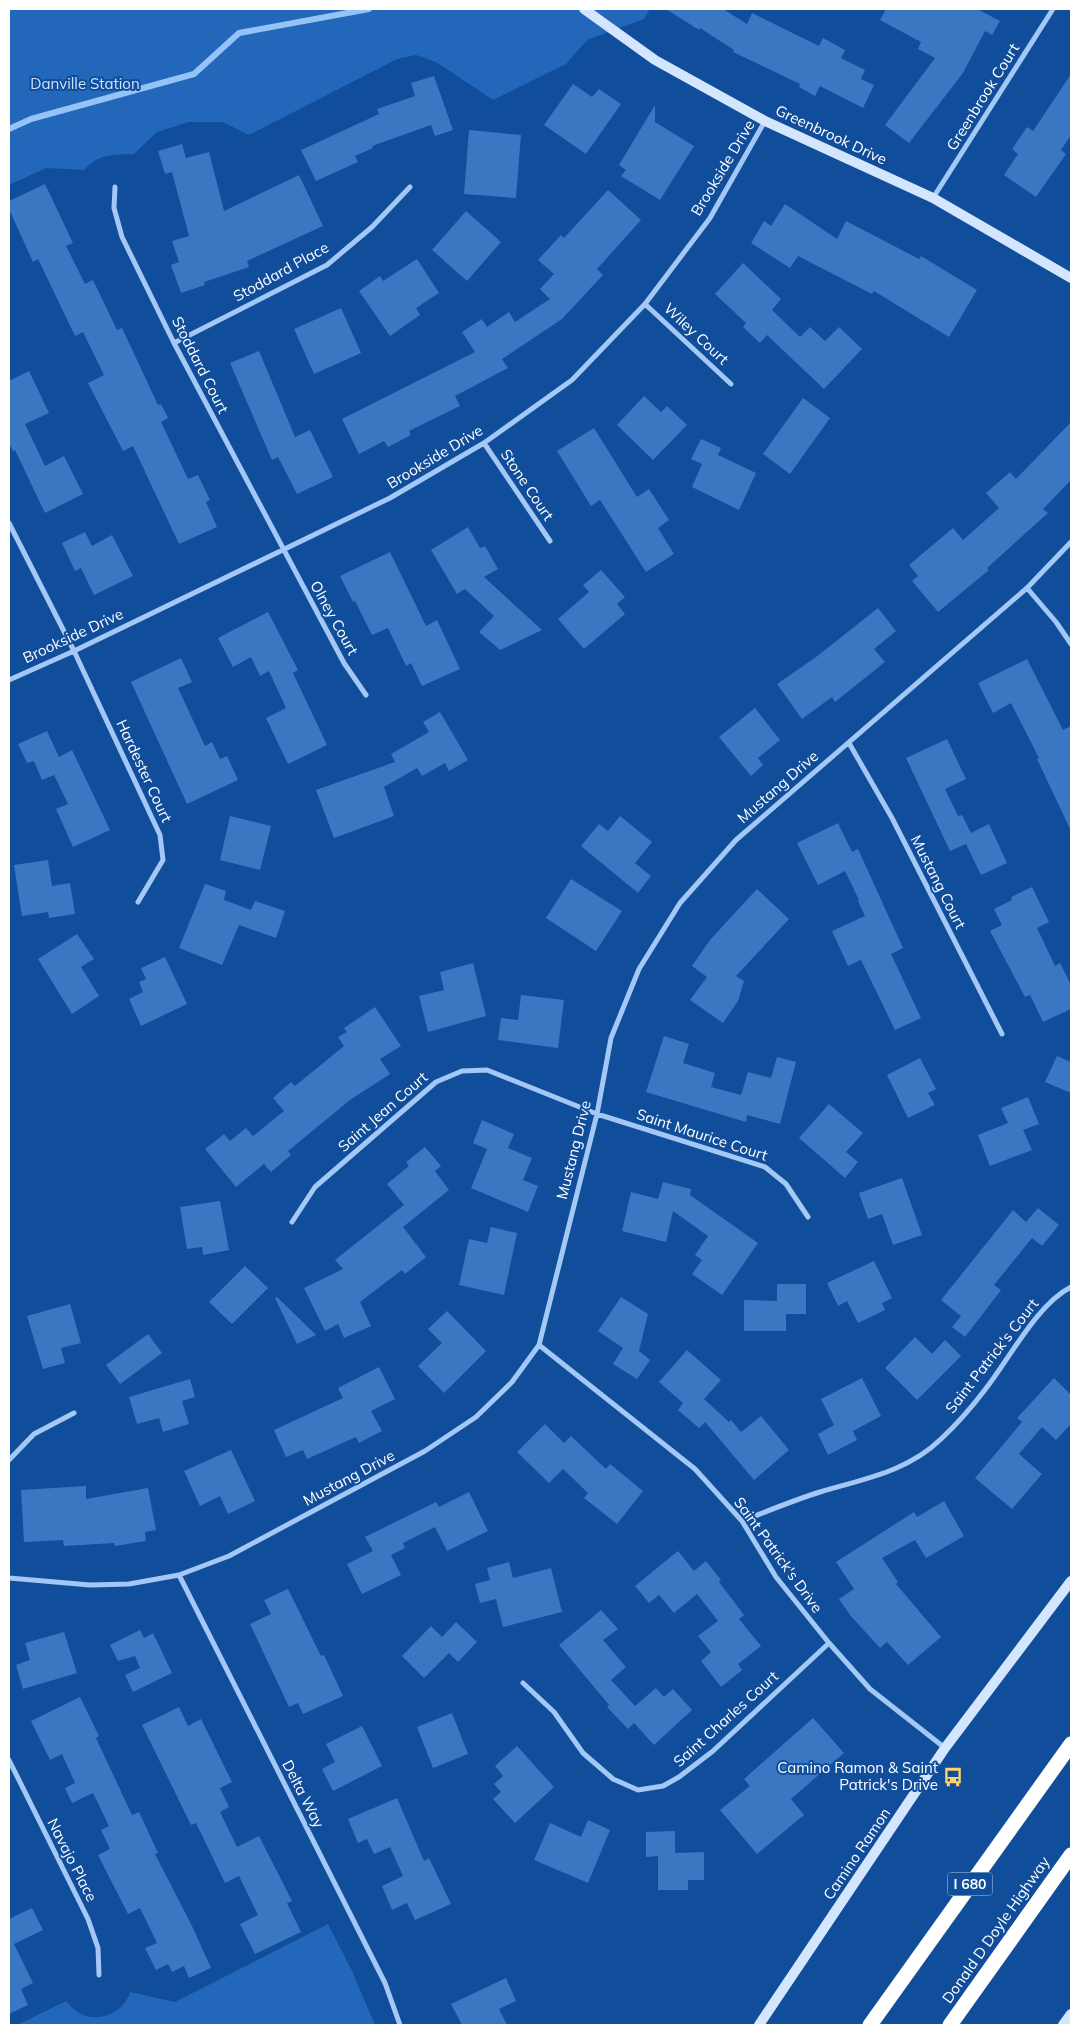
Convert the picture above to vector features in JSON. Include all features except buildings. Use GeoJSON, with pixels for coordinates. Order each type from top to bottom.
{"type":"FeatureCollection","features":[{"type":"Feature","properties":{"kind":"highway","name":"I 680"},"geometry":{"type":"LineString","coordinates":[[870,2025],[1071,1744]]}},
{"type":"Feature","properties":{"kind":"highway","name":"Donald D Doyle Highway"},"geometry":{"type":"LineString","coordinates":[[950,2025],[1071,1855]]}},
{"type":"Feature","properties":{"kind":"street","name":"Greenbrook Drive"},"geometry":{"type":"LineString","coordinates":[[584,9],[655,60],[766,121],[933,198],[1071,278]]}},
{"type":"Feature","properties":{"kind":"street","name":"Greenbrook Court"},"geometry":{"type":"LineString","coordinates":[[933,198],[1053,9]]}},
{"type":"Feature","properties":{"kind":"street","name":"Brookside Drive"},"geometry":{"type":"LineString","coordinates":[[9,680],[74,651],[390,498],[484,443],[572,380],[645,304],[710,218],[766,121]]}},
{"type":"Feature","properties":{"kind":"street","name":"Stoddard Court"},"geometry":{"type":"LineString","coordinates":[[114,186],[114,208],[122,237],[174,343],[282,550]]}},
{"type":"Feature","properties":{"kind":"street","name":"Stoddard Place"},"geometry":{"type":"LineString","coordinates":[[174,343],[328,265],[372,227],[410,187]]}},
{"type":"Feature","properties":{"kind":"street","name":"Wiley Court"},"geometry":{"type":"LineString","coordinates":[[645,304],[731,384]]}},
{"type":"Feature","properties":{"kind":"street","name":"Stone Court"},"geometry":{"type":"LineString","coordinates":[[484,443],[550,542]]}},
{"type":"Feature","properties":{"kind":"street","name":"Hardester Court"},"geometry":{"type":"LineString","coordinates":[[9,524],[74,651],[160,835],[163,860],[138,902]]}},
{"type":"Feature","properties":{"kind":"street","name":"Mustang Drive"},"geometry":{"type":"LineString","coordinates":[[9,1578],[99,1585],[129,1584],[179,1575],[229,1556],[425,1451],[476,1417],[512,1382],[539,1345],[597,1114],[611,1038],[639,969],[680,903],[736,840],[1027,588],[1071,542]]}},
{"type":"Feature","properties":{"kind":"street","name":"Olney Court"},"geometry":{"type":"LineString","coordinates":[[282,550],[344,663],[366,695]]}},
{"type":"Feature","properties":{"kind":"street"},"geometry":{"type":"LineString","coordinates":[[1027,588],[1056,622],[1071,644]]}},
{"type":"Feature","properties":{"kind":"street","name":"Mustang Court"},"geometry":{"type":"LineString","coordinates":[[849,743],[892,818],[1002,1034]]}},
{"type":"Feature","properties":{"kind":"street","name":"Saint Jean Court"},"geometry":{"type":"LineString","coordinates":[[292,1222],[315,1187],[436,1082],[462,1071],[487,1070],[597,1114]]}},
{"type":"Feature","properties":{"kind":"street","name":"Saint Maurice Court"},"geometry":{"type":"LineString","coordinates":[[597,1114],[765,1167],[786,1184],[808,1217]]}},
{"type":"Feature","properties":{"kind":"street","name":"Saint Patrick's Court"},"geometry":{"type":"LineString","coordinates":[[742,1521],[820,1492],[873,1478],[906,1464],[933,1445],[940,1440],[984,1392],[1042,1311],[1062,1292],[1071,1287]]}},
{"type":"Feature","properties":{"kind":"street","name":"Saint Patrick's Drive"},"geometry":{"type":"LineString","coordinates":[[539,1345],[695,1469],[742,1521],[776,1577],[829,1643],[870,1689],[946,1748]]}},
{"type":"Feature","properties":{"kind":"street"},"geometry":{"type":"LineString","coordinates":[[9,1460],[34,1434],[74,1413]]}},
{"type":"Feature","properties":{"kind":"street","name":"Delta Way"},"geometry":{"type":"LineString","coordinates":[[179,1575],[385,1983],[400,2025]]}},
{"type":"Feature","properties":{"kind":"street","name":"Camino Ramon"},"geometry":{"type":"LineString","coordinates":[[759,2025],[946,1748],[1071,1581]]}},
{"type":"Feature","properties":{"kind":"street","name":"Saint Charles Court"},"geometry":{"type":"LineString","coordinates":[[523,1682],[554,1712],[583,1753],[613,1779],[638,1790],[663,1786],[680,1778],[829,1643]]}},
{"type":"Feature","properties":{"kind":"street","name":"Navajo Place"},"geometry":{"type":"LineString","coordinates":[[9,1760],[88,1919],[98,1948],[99,1975]]}},
{"type":"Feature","properties":{"kind":"street"},"geometry":{"type":"LineString","coordinates":[[1063,2025],[1071,2014]]}},
{"type":"Feature","properties":{"kind":"green space","name":"Danville Station"},"geometry":{"type":"Polygon","coordinates":[[[9,9],[650,9],[644,19],[587,40],[566,64],[493,100],[436,62],[416,55],[397,59],[249,135],[223,122],[189,122],[157,132],[134,154],[107,156],[95,160],[84,170],[46,168],[9,185],[9,9]]]}},
{"type":"Feature","properties":{"kind":"green space"},"geometry":{"type":"Polygon","coordinates":[[[328,1924],[352,1971],[375,2025],[17,2025],[66,2001],[81,2014],[96,2017],[110,2014],[117,2010],[127,1999],[130,1992],[175,2002],[328,1924]]]}},
{"type":"Feature","properties":{"kind":"waterway"},"geometry":{"type":"LineString","coordinates":[[9,129],[31,119],[194,74],[239,33],[369,9]]}},
{"type":"Feature","properties":{"kind":"place","name":"Camino Ramon & Saint Patrick's Drive"},"geometry":{"type":"Point","coordinates":[953,1777]}}]}
